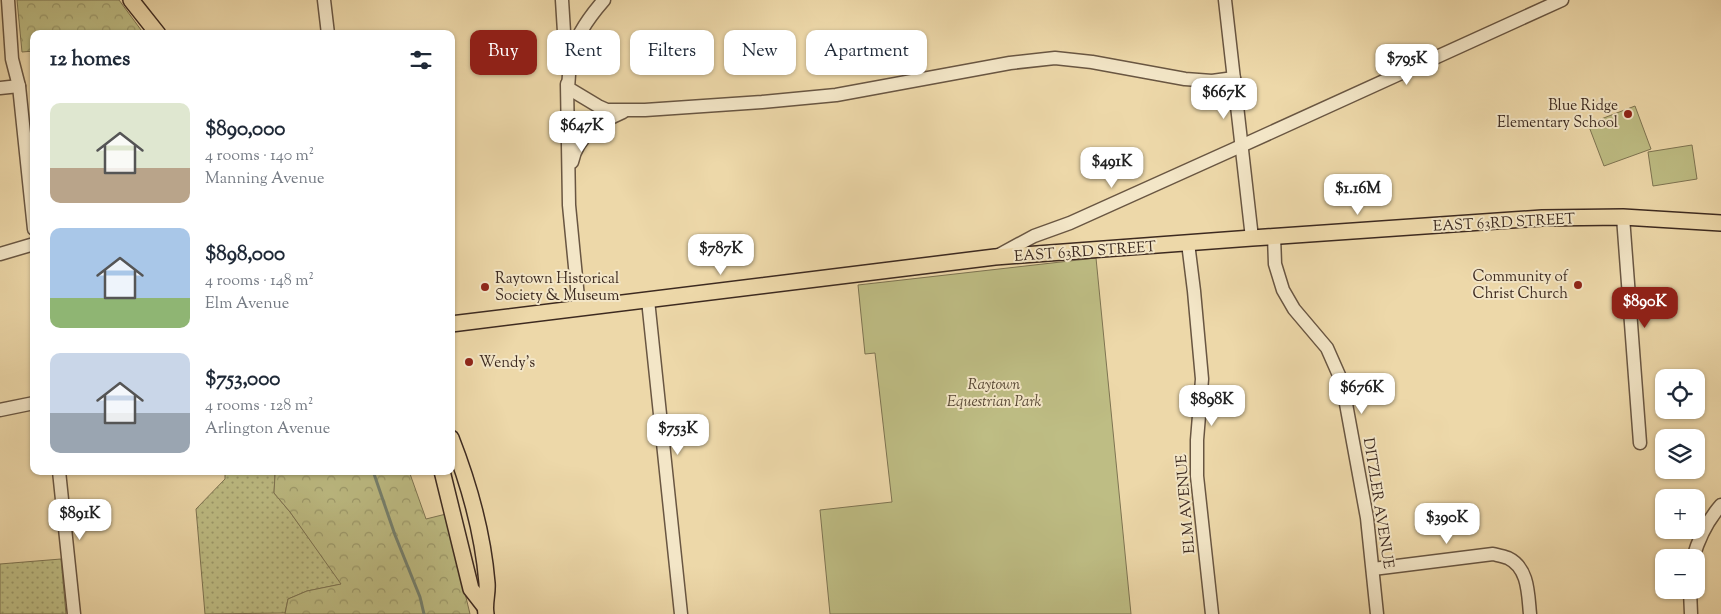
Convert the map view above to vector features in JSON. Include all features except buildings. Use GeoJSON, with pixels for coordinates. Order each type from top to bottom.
{"type":"FeatureCollection","features":[{"type":"Feature","properties":{"kind":"main road"},"geometry":{"type":"LineString","coordinates":[[131,0],[155,30]]}},
{"type":"Feature","properties":{"kind":"main road","name":"EAST 63RD STREET"},"geometry":{"type":"LineString","coordinates":[[455,324],[995,257],[1542,218],[1624,217],[1721,223]]}},
{"type":"Feature","properties":{"kind":"main road"},"geometry":{"type":"LineString","coordinates":[[455,450],[477,519],[487,585],[485,610]]}},
{"type":"Feature","properties":{"kind":"main road"},"geometry":{"type":"LineString","coordinates":[[443,475],[472,589],[485,610]]}},
{"type":"Feature","properties":{"kind":"street"},"geometry":{"type":"LineString","coordinates":[[8,0],[12,59],[19,86],[30,187]]}},
{"type":"Feature","properties":{"kind":"street"},"geometry":{"type":"LineString","coordinates":[[324,0],[328,30]]}},
{"type":"Feature","properties":{"kind":"street"},"geometry":{"type":"LineString","coordinates":[[562,0],[568,88],[569,211],[579,308]]}},
{"type":"Feature","properties":{"kind":"street"},"geometry":{"type":"LineString","coordinates":[[568,88],[571,56],[578,37],[604,0]]}},
{"type":"Feature","properties":{"kind":"street"},"geometry":{"type":"LineString","coordinates":[[1225,0],[1252,238]]}},
{"type":"Feature","properties":{"kind":"street"},"geometry":{"type":"LineString","coordinates":[[995,257],[1034,236],[1070,223],[1562,0]]}},
{"type":"Feature","properties":{"kind":"street"},"geometry":{"type":"LineString","coordinates":[[0,42],[12,59]]}},
{"type":"Feature","properties":{"kind":"street"},"geometry":{"type":"LineString","coordinates":[[568,88],[607,110],[645,110],[836,95],[1010,63],[1055,58],[1092,62],[1185,79],[1212,81],[1234,78]]}},
{"type":"Feature","properties":{"kind":"street"},"geometry":{"type":"LineString","coordinates":[[0,88],[19,86]]}},
{"type":"Feature","properties":{"kind":"street"},"geometry":{"type":"LineString","coordinates":[[569,177],[573,156],[583,138],[602,122],[627,110]]}},
{"type":"Feature","properties":{"kind":"street"},"geometry":{"type":"LineString","coordinates":[[1624,217],[1640,443]]}},
{"type":"Feature","properties":{"kind":"street","name":"DITZLER AVENUE"},"geometry":{"type":"LineString","coordinates":[[1274,236],[1275,264],[1283,290],[1294,309],[1327,348],[1342,382],[1367,518],[1378,614]]}},
{"type":"Feature","properties":{"kind":"street","name":"ELM AVENUE"},"geometry":{"type":"LineString","coordinates":[[1188,243],[1202,379],[1197,440],[1197,476],[1212,614]]}},
{"type":"Feature","properties":{"kind":"street"},"geometry":{"type":"LineString","coordinates":[[0,254],[30,245]]}},
{"type":"Feature","properties":{"kind":"street"},"geometry":{"type":"LineString","coordinates":[[648,300],[681,614]]}},
{"type":"Feature","properties":{"kind":"street"},"geometry":{"type":"LineString","coordinates":[[0,410],[30,404]]}},
{"type":"Feature","properties":{"kind":"street"},"geometry":{"type":"LineString","coordinates":[[59,475],[74,614]]}},
{"type":"Feature","properties":{"kind":"street"},"geometry":{"type":"LineString","coordinates":[[1696,549],[1702,533],[1721,505]]}},
{"type":"Feature","properties":{"kind":"street"},"geometry":{"type":"LineString","coordinates":[[1373,568],[1493,554],[1511,560],[1522,570],[1527,582],[1530,614]]}},
{"type":"Feature","properties":{"kind":"street"},"geometry":{"type":"LineString","coordinates":[[1690,599],[1691,614]]}},
{"type":"Feature","properties":{"kind":"green space"},"geometry":{"type":"Polygon","coordinates":[[[17,0],[119,0],[141,30],[30,30],[30,51],[22,52],[17,0]]]}},
{"type":"Feature","properties":{"kind":"green space"},"geometry":{"type":"Polygon","coordinates":[[[1635,106],[1651,149],[1604,166],[1588,124],[1635,106]]]}},
{"type":"Feature","properties":{"kind":"green space"},"geometry":{"type":"Polygon","coordinates":[[[1692,145],[1697,179],[1653,186],[1648,152],[1692,145]]]}},
{"type":"Feature","properties":{"kind":"green space","name":"Raytown Equestrian Park"},"geometry":{"type":"Polygon","coordinates":[[[1096,258],[1131,614],[830,614],[820,510],[892,502],[875,353],[865,354],[858,285],[1096,258]]]}},
{"type":"Feature","properties":{"kind":"green space"},"geometry":{"type":"Polygon","coordinates":[[[225,475],[275,475],[274,493],[342,584],[307,591],[288,599],[285,613],[205,614],[196,509],[225,479],[225,475]]]}},
{"type":"Feature","properties":{"kind":"green space"},"geometry":{"type":"Polygon","coordinates":[[[275,475],[410,475],[426,519],[446,514],[470,614],[285,614],[288,599],[307,591],[341,584],[290,512],[274,493],[275,475]]]}},
{"type":"Feature","properties":{"kind":"green space"},"geometry":{"type":"Polygon","coordinates":[[[61,559],[66,614],[0,614],[0,564],[61,559]]]}},
{"type":"Feature","properties":{"kind":"waterway"},"geometry":{"type":"LineString","coordinates":[[374,475],[395,535],[420,597],[424,614]]}},
{"type":"Feature","properties":{"kind":"place","name":"Blue Ridge Elementary School"},"geometry":{"type":"Point","coordinates":[1628,114]}},
{"type":"Feature","properties":{"kind":"place","name":"Community of Christ Church"},"geometry":{"type":"Point","coordinates":[1578,285]}},
{"type":"Feature","properties":{"kind":"place","name":"Raytown Historical Society & Museum"},"geometry":{"type":"Point","coordinates":[485,287]}},
{"type":"Feature","properties":{"kind":"place","name":"Wendy's"},"geometry":{"type":"Point","coordinates":[469,362]}}]}
